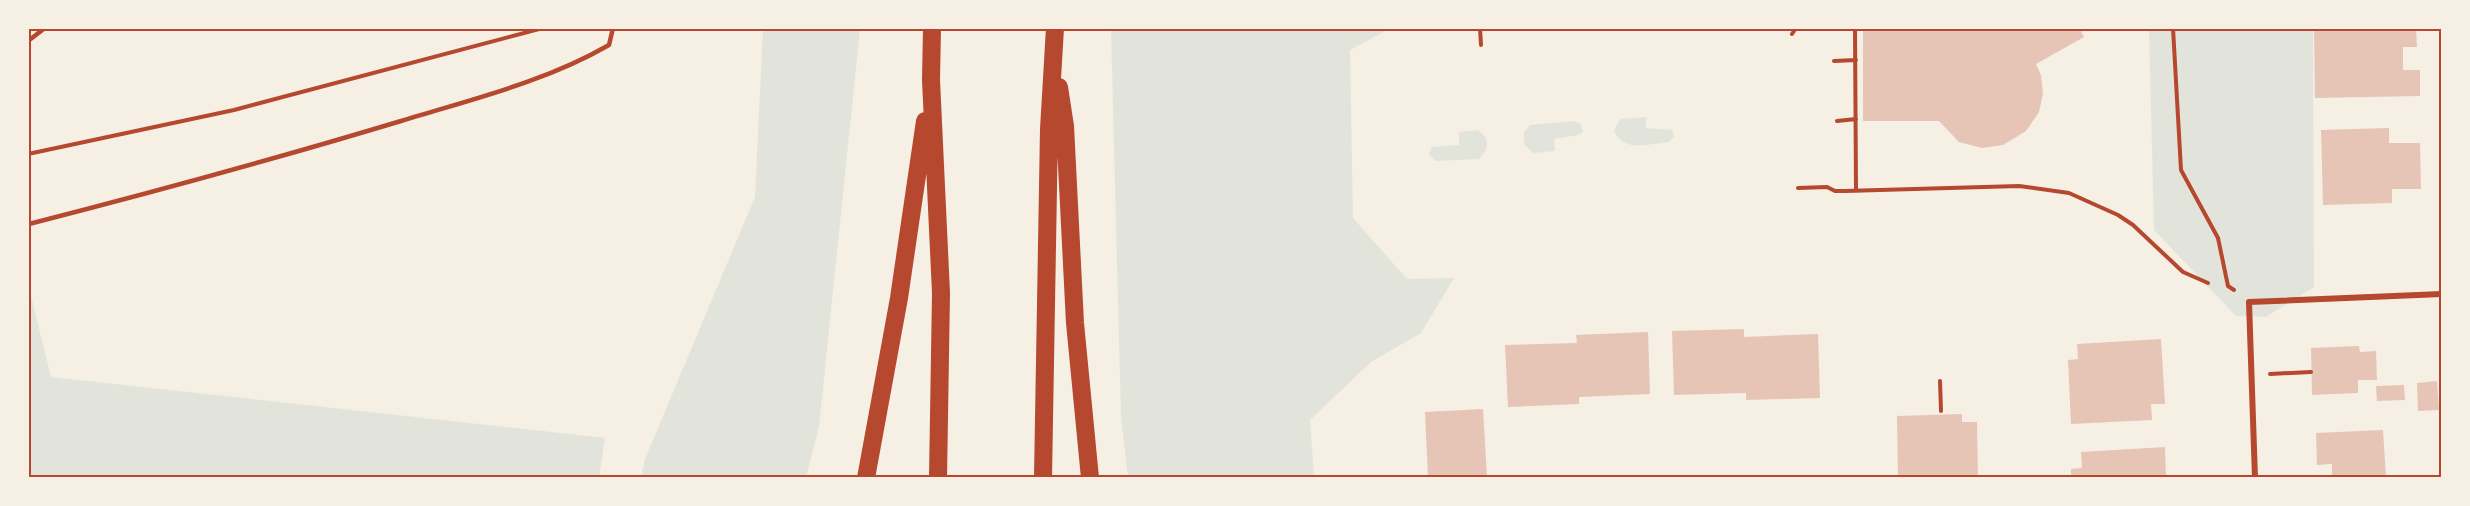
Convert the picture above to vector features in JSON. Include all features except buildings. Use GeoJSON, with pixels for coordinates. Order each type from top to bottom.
{"type":"FeatureCollection","features":[{"type":"Feature","properties":{"kind":"highway"},"geometry":{"type":"LineString","coordinates":[[932,28],[931,80],[941,293],[938,477]]}},
{"type":"Feature","properties":{"kind":"highway"},"geometry":{"type":"LineString","coordinates":[[1043,477],[1049,129],[1055,43]]}},
{"type":"Feature","properties":{"kind":"highway"},"geometry":{"type":"LineString","coordinates":[[1055,43],[1065,126],[1075,323],[1090,477]]}},
{"type":"Feature","properties":{"kind":"highway"},"geometry":{"type":"LineString","coordinates":[[866,477],[899,298],[931,80]]}},
{"type":"Feature","properties":{"kind":"street"},"geometry":{"type":"LineString","coordinates":[[28,219],[28,229]]}},
{"type":"Feature","properties":{"kind":"street"},"geometry":{"type":"LineString","coordinates":[[2255,477],[2249,302],[2442,294]]}},
{"type":"Feature","properties":{"kind":"lane"},"geometry":{"type":"LineString","coordinates":[[28,41],[45,28]]}},
{"type":"Feature","properties":{"kind":"lane"},"geometry":{"type":"LineString","coordinates":[[29,224],[276,158],[518,85],[578,63],[609,45],[613,28]]}},
{"type":"Feature","properties":{"kind":"path"},"geometry":{"type":"LineString","coordinates":[[28,154],[234,110],[543,28]]}},
{"type":"Feature","properties":{"kind":"path"},"geometry":{"type":"LineString","coordinates":[[1480,28],[1481,45]]}},
{"type":"Feature","properties":{"kind":"path"},"geometry":{"type":"LineString","coordinates":[[1792,34],[1796,28]]}},
{"type":"Feature","properties":{"kind":"path"},"geometry":{"type":"LineString","coordinates":[[1855,28],[1856,191]]}},
{"type":"Feature","properties":{"kind":"path"},"geometry":{"type":"LineString","coordinates":[[2174,28],[2181,170],[2218,238],[2228,286]]}},
{"type":"Feature","properties":{"kind":"path"},"geometry":{"type":"LineString","coordinates":[[1834,61],[1856,60]]}},
{"type":"Feature","properties":{"kind":"path"},"geometry":{"type":"LineString","coordinates":[[1837,122],[1856,119]]}},
{"type":"Feature","properties":{"kind":"path"},"geometry":{"type":"LineString","coordinates":[[1798,188],[1827,187],[1835,191],[1856,191],[2019,186],[2069,194],[2118,215],[2133,225],[2183,272],[2208,283]]}},
{"type":"Feature","properties":{"kind":"path"},"geometry":{"type":"LineString","coordinates":[[2273,374],[2312,372]]}},
{"type":"Feature","properties":{"kind":"path"},"geometry":{"type":"LineString","coordinates":[[1940,381],[1941,411]]}},
{"type":"Feature","properties":{"kind":"shaded area"},"geometry":{"type":"Polygon","coordinates":[[[763,29],[860,29],[819,427],[806,477],[641,477],[645,459],[755,197],[763,29]]]}},
{"type":"Feature","properties":{"kind":"shaded area"},"geometry":{"type":"Polygon","coordinates":[[[1111,29],[1389,29],[1350,50],[1353,218],[1407,279],[1454,278],[1421,333],[1371,362],[1310,420],[1314,477],[1128,477],[1121,417],[1111,29]]]}},
{"type":"Feature","properties":{"kind":"shaded area"},"geometry":{"type":"Polygon","coordinates":[[[2149,29],[2313,29],[2314,287],[2266,317],[2236,316],[2154,230],[2149,29]]]}},
{"type":"Feature","properties":{"kind":"shaded area"},"geometry":{"type":"Polygon","coordinates":[[[1646,117],[1646,128],[1672,130],[1674,137],[1669,142],[1637,146],[1618,138],[1614,131],[1620,119],[1646,117]]]}},
{"type":"Feature","properties":{"kind":"shaded area"},"geometry":{"type":"Polygon","coordinates":[[[1574,121],[1581,124],[1583,132],[1554,139],[1555,151],[1533,153],[1524,144],[1524,132],[1530,125],[1574,121]]]}},
{"type":"Feature","properties":{"kind":"shaded area"},"geometry":{"type":"Polygon","coordinates":[[[1478,130],[1487,140],[1487,148],[1479,159],[1435,161],[1429,154],[1432,147],[1459,145],[1459,132],[1478,130]]]}},
{"type":"Feature","properties":{"kind":"shaded area"},"geometry":{"type":"Polygon","coordinates":[[[28,284],[51,377],[605,438],[599,477],[29,477],[28,284]]]}}]}
